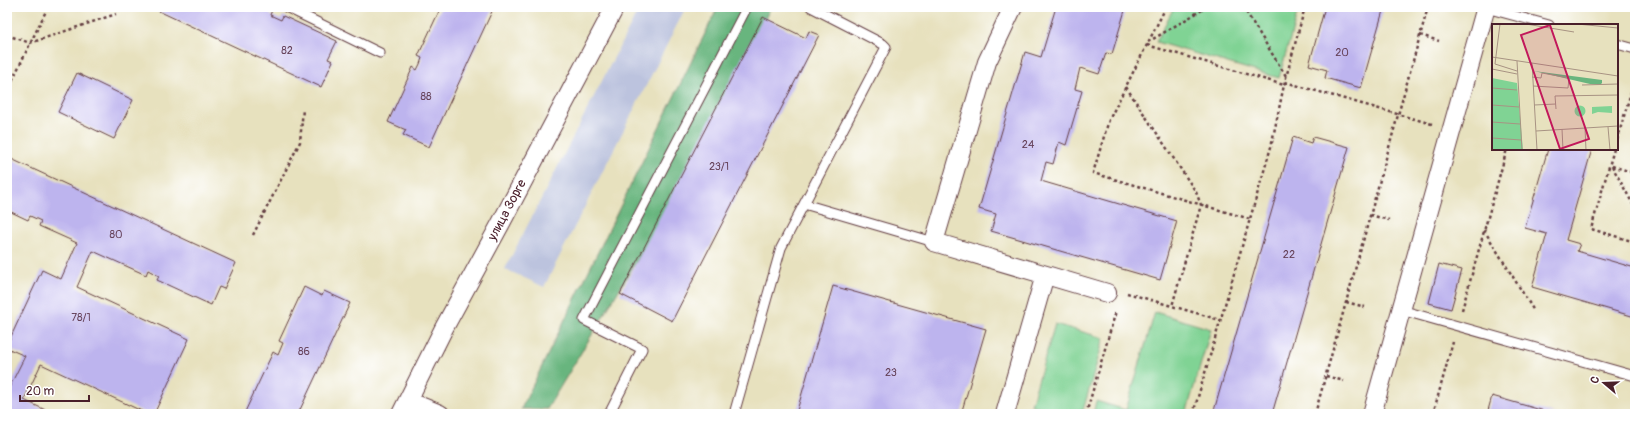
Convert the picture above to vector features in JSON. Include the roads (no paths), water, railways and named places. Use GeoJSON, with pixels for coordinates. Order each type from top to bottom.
{"type":"FeatureCollection","features":[{"type":"Feature","properties":{"kind":"street","name":"улица Зорге"},"geometry":{"type":"LineString","coordinates":[[405,407],[444,328],[501,223],[614,7]]}},
{"type":"Feature","properties":{"kind":"street"},"geometry":{"type":"LineString","coordinates":[[1013,7],[987,62],[934,242],[1045,275],[1114,292]]}},
{"type":"Feature","properties":{"kind":"street"},"geometry":{"type":"LineString","coordinates":[[1372,414],[1486,7]]}},
{"type":"Feature","properties":{"kind":"street"},"geometry":{"type":"LineString","coordinates":[[1005,414],[1045,275]]}},
{"type":"Feature","properties":{"kind":"street"},"geometry":{"type":"LineString","coordinates":[[405,407],[440,414]]}},
{"type":"Feature","properties":{"kind":"lane"},"geometry":{"type":"LineString","coordinates":[[286,7],[380,53]]}},
{"type":"Feature","properties":{"kind":"lane"},"geometry":{"type":"LineString","coordinates":[[609,414],[642,349],[584,320],[747,7]]}},
{"type":"Feature","properties":{"kind":"lane"},"geometry":{"type":"LineString","coordinates":[[734,414],[781,248],[886,47],[883,44],[811,7]]}},
{"type":"Feature","properties":{"kind":"lane"},"geometry":{"type":"LineString","coordinates":[[1486,7],[1546,24]]}},
{"type":"Feature","properties":{"kind":"lane"},"geometry":{"type":"LineString","coordinates":[[1618,44],[1635,49]]}},
{"type":"Feature","properties":{"kind":"lane"},"geometry":{"type":"LineString","coordinates":[[804,204],[934,242]]}},
{"type":"Feature","properties":{"kind":"lane"},"geometry":{"type":"LineString","coordinates":[[1401,310],[1635,376]]}}]}
